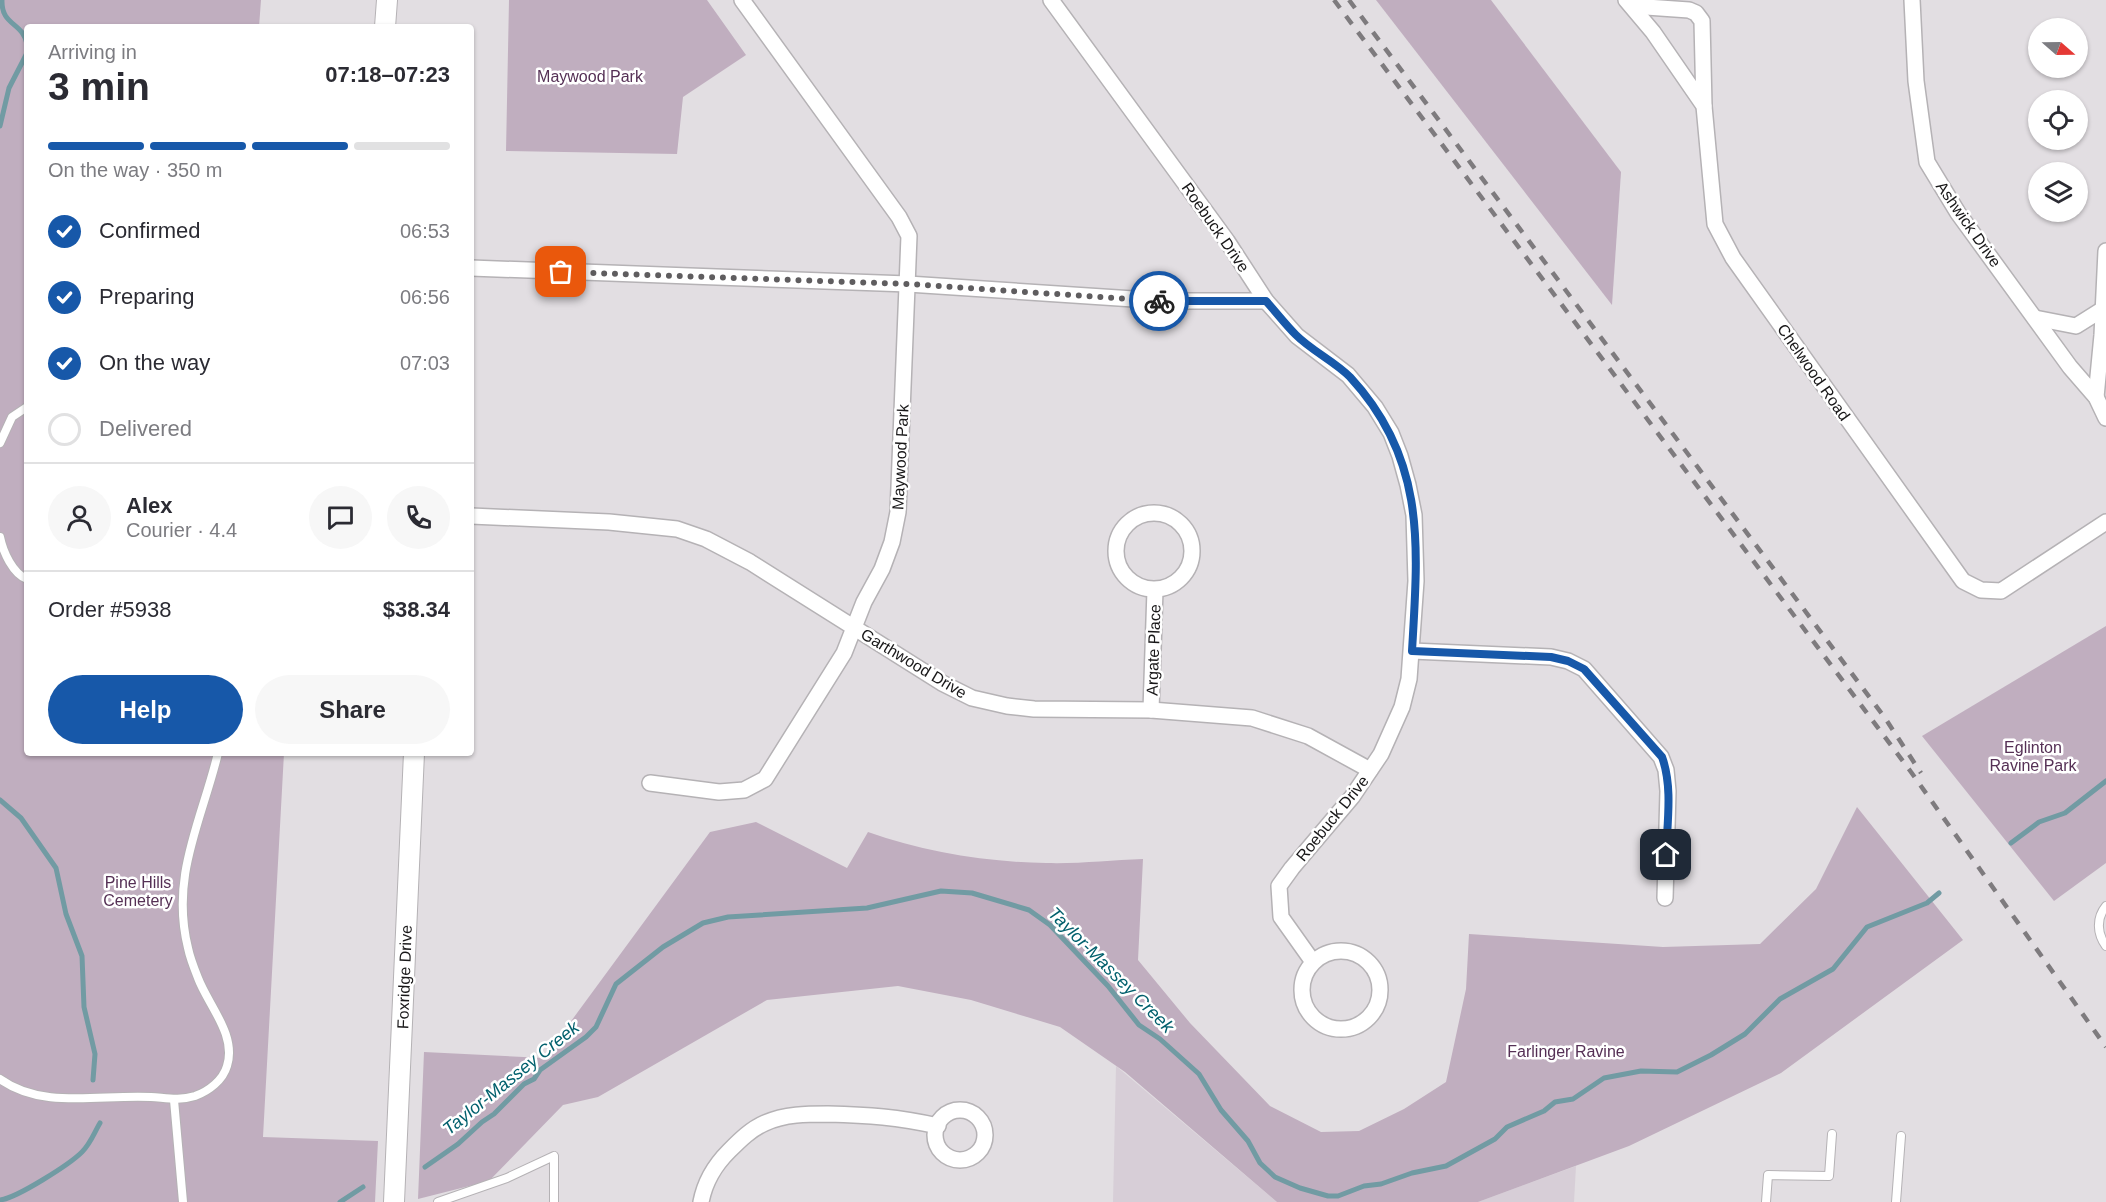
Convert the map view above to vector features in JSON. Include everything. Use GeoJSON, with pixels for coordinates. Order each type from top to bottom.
{"type":"FeatureCollection","features":[{"type":"Feature","properties":{"kind":"street"},"geometry":{"type":"LineString","coordinates":[[385,24],[387,0]]}},
{"type":"Feature","properties":{"kind":"street","name":"Maywood Park"},"geometry":{"type":"LineString","coordinates":[[650,783],[719,792],[744,790],[765,779],[844,653],[864,602],[882,568],[892,542],[898,512],[909,236],[899,217],[742,0]]}},
{"type":"Feature","properties":{"kind":"street","name":"Roebuck Drive"},"geometry":{"type":"LineString","coordinates":[[1051,0],[1227,241],[1266,301],[1297,336],[1348,375],[1375,407],[1391,433],[1408,485],[1414,515],[1416,557],[1412,651],[1409,680],[1402,707],[1389,739],[1370,771],[1352,797],[1279,886],[1281,917],[1313,962]]}},
{"type":"Feature","properties":{"kind":"street","name":"Ashwick Drive"},"geometry":{"type":"LineString","coordinates":[[1912,0],[1916,81],[1927,162],[1958,213],[2070,367],[2096,397],[2106,418]]}},
{"type":"Feature","properties":{"kind":"street","name":"Chelwood Road"},"geometry":{"type":"LineString","coordinates":[[1629,3],[1653,32],[1704,106]]}},
{"type":"Feature","properties":{"kind":"street","name":"Chelwood Road"},"geometry":{"type":"LineString","coordinates":[[1629,3],[1689,10],[1696,13],[1702,21],[1704,106],[1715,224],[1733,258],[1963,581],[1981,590],[2001,591],[2106,522]]}},
{"type":"Feature","properties":{"kind":"street"},"geometry":{"type":"LineString","coordinates":[[2096,397],[2106,250]]}},
{"type":"Feature","properties":{"kind":"street"},"geometry":{"type":"LineString","coordinates":[[474,268],[908,284],[1164,301],[1266,301]]}},
{"type":"Feature","properties":{"kind":"street"},"geometry":{"type":"LineString","coordinates":[[2035,318],[2076,326],[2103,309]]}},
{"type":"Feature","properties":{"kind":"street","name":"Argate Place"},"geometry":{"type":"LineString","coordinates":[[1157,513],[1169,516],[1184,528],[1192,545],[1192,558],[1187,570],[1179,580],[1155,590],[1132,582],[1118,562],[1116,550],[1124,528],[1133,519],[1144,514],[1157,513]]}},
{"type":"Feature","properties":{"kind":"street","name":"Garthwood Drive"},"geometry":{"type":"LineString","coordinates":[[474,516],[609,522],[677,529],[706,539],[750,562],[942,683],[972,698],[1034,709],[1151,710],[1252,718],[1308,736],[1370,771]]}},
{"type":"Feature","properties":{"kind":"street","name":"Argate Place"},"geometry":{"type":"LineString","coordinates":[[1151,710],[1155,590]]}},
{"type":"Feature","properties":{"kind":"street"},"geometry":{"type":"LineString","coordinates":[[1412,651],[1551,657],[1568,661],[1584,669],[1662,757],[1668,790],[1665,898]]}},
{"type":"Feature","properties":{"kind":"street","name":"Foxridge Drive"},"geometry":{"type":"LineString","coordinates":[[394,1202],[414,756]]}},
{"type":"Feature","properties":{"kind":"street"},"geometry":{"type":"LineString","coordinates":[[1335,951],[1348,951],[1370,963],[1377,974],[1380,986],[1375,1011],[1367,1020],[1355,1028],[1342,1030],[1328,1028],[1316,1022],[1307,1012],[1302,999],[1301,986],[1305,973],[1313,962],[1335,951]]}},
{"type":"Feature","properties":{"kind":"street"},"geometry":{"type":"LineString","coordinates":[[701,1202],[706,1181],[719,1161],[750,1131],[783,1116],[871,1114],[898,1117],[938,1126]]}},
{"type":"Feature","properties":{"kind":"lane"},"geometry":{"type":"LineString","coordinates":[[0,443],[12,417],[24,408]]}},
{"type":"Feature","properties":{"kind":"lane"},"geometry":{"type":"LineString","coordinates":[[0,537],[2,547],[19,576],[24,578]]}},
{"type":"Feature","properties":{"kind":"lane"},"geometry":{"type":"LineString","coordinates":[[0,1080],[13,1088],[57,1098],[150,1097],[174,1100],[196,1096],[210,1088],[224,1074],[229,1058],[229,1047],[225,1033],[198,979],[188,947],[183,908],[183,882],[189,849],[217,756]]}},
{"type":"Feature","properties":{"kind":"lane"},"geometry":{"type":"LineString","coordinates":[[2106,906],[2098,925],[2106,946]]}},
{"type":"Feature","properties":{"kind":"lane"},"geometry":{"type":"LineString","coordinates":[[174,1100],[183,1202]]}},
{"type":"Feature","properties":{"kind":"lane"},"geometry":{"type":"LineString","coordinates":[[1766,1202],[1768,1175],[1829,1176],[1832,1134]]}},
{"type":"Feature","properties":{"kind":"lane"},"geometry":{"type":"LineString","coordinates":[[1896,1202],[1901,1136]]}},
{"type":"Feature","properties":{"kind":"lane"},"geometry":{"type":"LineString","coordinates":[[438,1202],[507,1178],[554,1156],[554,1202]]}},
{"type":"Feature","properties":{"kind":"shaded area"},"geometry":{"type":"Polygon","coordinates":[[[1116,1066],[1277,1202],[1113,1202],[1116,1066]]]}},
{"type":"Feature","properties":{"kind":"shaded area"},"geometry":{"type":"Polygon","coordinates":[[[1576,1166],[1574,1202],[1478,1202],[1576,1166]]]}},
{"type":"Feature","properties":{"kind":"green space","name":"Pine Hills Cemetery"},"geometry":{"type":"Polygon","coordinates":[[[0,0],[261,0],[259,24],[24,24],[24,756],[284,756],[263,1137],[378,1141],[375,1202],[0,1202],[0,0]]]}},
{"type":"Feature","properties":{"kind":"green space","name":"Maywood Park"},"geometry":{"type":"Polygon","coordinates":[[[509,0],[707,0],[746,55],[683,97],[677,154],[506,151],[509,0]]]}},
{"type":"Feature","properties":{"kind":"green space"},"geometry":{"type":"Polygon","coordinates":[[[1376,0],[1491,0],[1621,172],[1612,305],[1376,0]]]}},
{"type":"Feature","properties":{"kind":"green space","name":"Eglinton Ravine Park"},"geometry":{"type":"Polygon","coordinates":[[[2106,626],[2106,863],[2054,901],[1922,736],[2106,626]]]}},
{"type":"Feature","properties":{"kind":"green space","name":"Farlinger Ravine"},"geometry":{"type":"Polygon","coordinates":[[[1857,807],[1963,940],[1781,1073],[1629,1146],[1478,1202],[1277,1202],[1125,1072],[1060,1027],[971,1000],[898,986],[767,1000],[598,1097],[563,1105],[489,1181],[418,1199],[424,1052],[544,1058],[710,832],[756,822],[847,868],[868,832],[955,855],[1001,861],[1058,863],[1143,859],[1138,960],[1190,1023],[1270,1106],[1321,1132],[1359,1131],[1404,1109],[1446,1082],[1466,989],[1469,934],[1663,947],[1760,944],[1816,889],[1857,807]]]}},
{"type":"Feature","properties":{"kind":"waterway"},"geometry":{"type":"LineString","coordinates":[[2,0],[8,20],[24,36]]}},
{"type":"Feature","properties":{"kind":"waterway"},"geometry":{"type":"LineString","coordinates":[[0,126],[9,88],[24,59]]}},
{"type":"Feature","properties":{"kind":"waterway","name":"Taylor-Massey Creek"},"geometry":{"type":"LineString","coordinates":[[2011,843],[2039,822],[2065,813],[2106,781]]}},
{"type":"Feature","properties":{"kind":"waterway"},"geometry":{"type":"LineString","coordinates":[[0,800],[21,818],[56,868],[66,914],[82,956],[84,1007],[95,1054],[93,1080]]}},
{"type":"Feature","properties":{"kind":"waterway","name":"Taylor-Massey Creek"},"geometry":{"type":"LineString","coordinates":[[425,1167],[458,1144],[494,1114],[524,1084],[534,1079],[540,1070],[586,1037],[596,1027],[616,984],[663,947],[703,923],[728,917],[867,908],[941,891],[972,893],[1029,910],[1050,925],[1108,986],[1139,1025],[1160,1039],[1199,1074],[1221,1110],[1248,1141],[1260,1163],[1275,1177],[1300,1188],[1328,1196],[1338,1196],[1364,1186],[1381,1184],[1412,1173],[1446,1166],[1495,1139],[1507,1127],[1544,1111],[1555,1102],[1573,1099],[1604,1078],[1641,1071],[1677,1072],[1711,1055],[1745,1034],[1780,999],[1833,969],[1867,927],[1927,903],[1939,893]]}},
{"type":"Feature","properties":{"kind":"waterway"},"geometry":{"type":"LineString","coordinates":[[0,1200],[30,1187],[76,1157],[88,1145],[100,1123]]}},
{"type":"Feature","properties":{"kind":"waterway","name":"Taylor-Massey Creek"},"geometry":{"type":"LineString","coordinates":[[340,1202],[363,1187]]}},
{"type":"Feature","properties":{"kind":"railway"},"geometry":{"type":"LineString","coordinates":[[1334,0],[1911,772],[2106,1047]]}},
{"type":"Feature","properties":{"kind":"railway"},"geometry":{"type":"LineString","coordinates":[[1349,0],[1885,718],[1921,773]]}},
{"type":"Feature","properties":{"kind":"way so far"},"geometry":{"type":"LineString","coordinates":[[561,272],[908,284],[1159,301]]}},
{"type":"Feature","properties":{"kind":"route"},"geometry":{"type":"LineString","coordinates":[[1159,301],[1266,301],[1297,336],[1348,375],[1375,407],[1391,433],[1408,485],[1414,515],[1416,546],[1412,651],[1551,657],[1568,661],[1584,669],[1662,757],[1668,790],[1666,855]]}}]}
